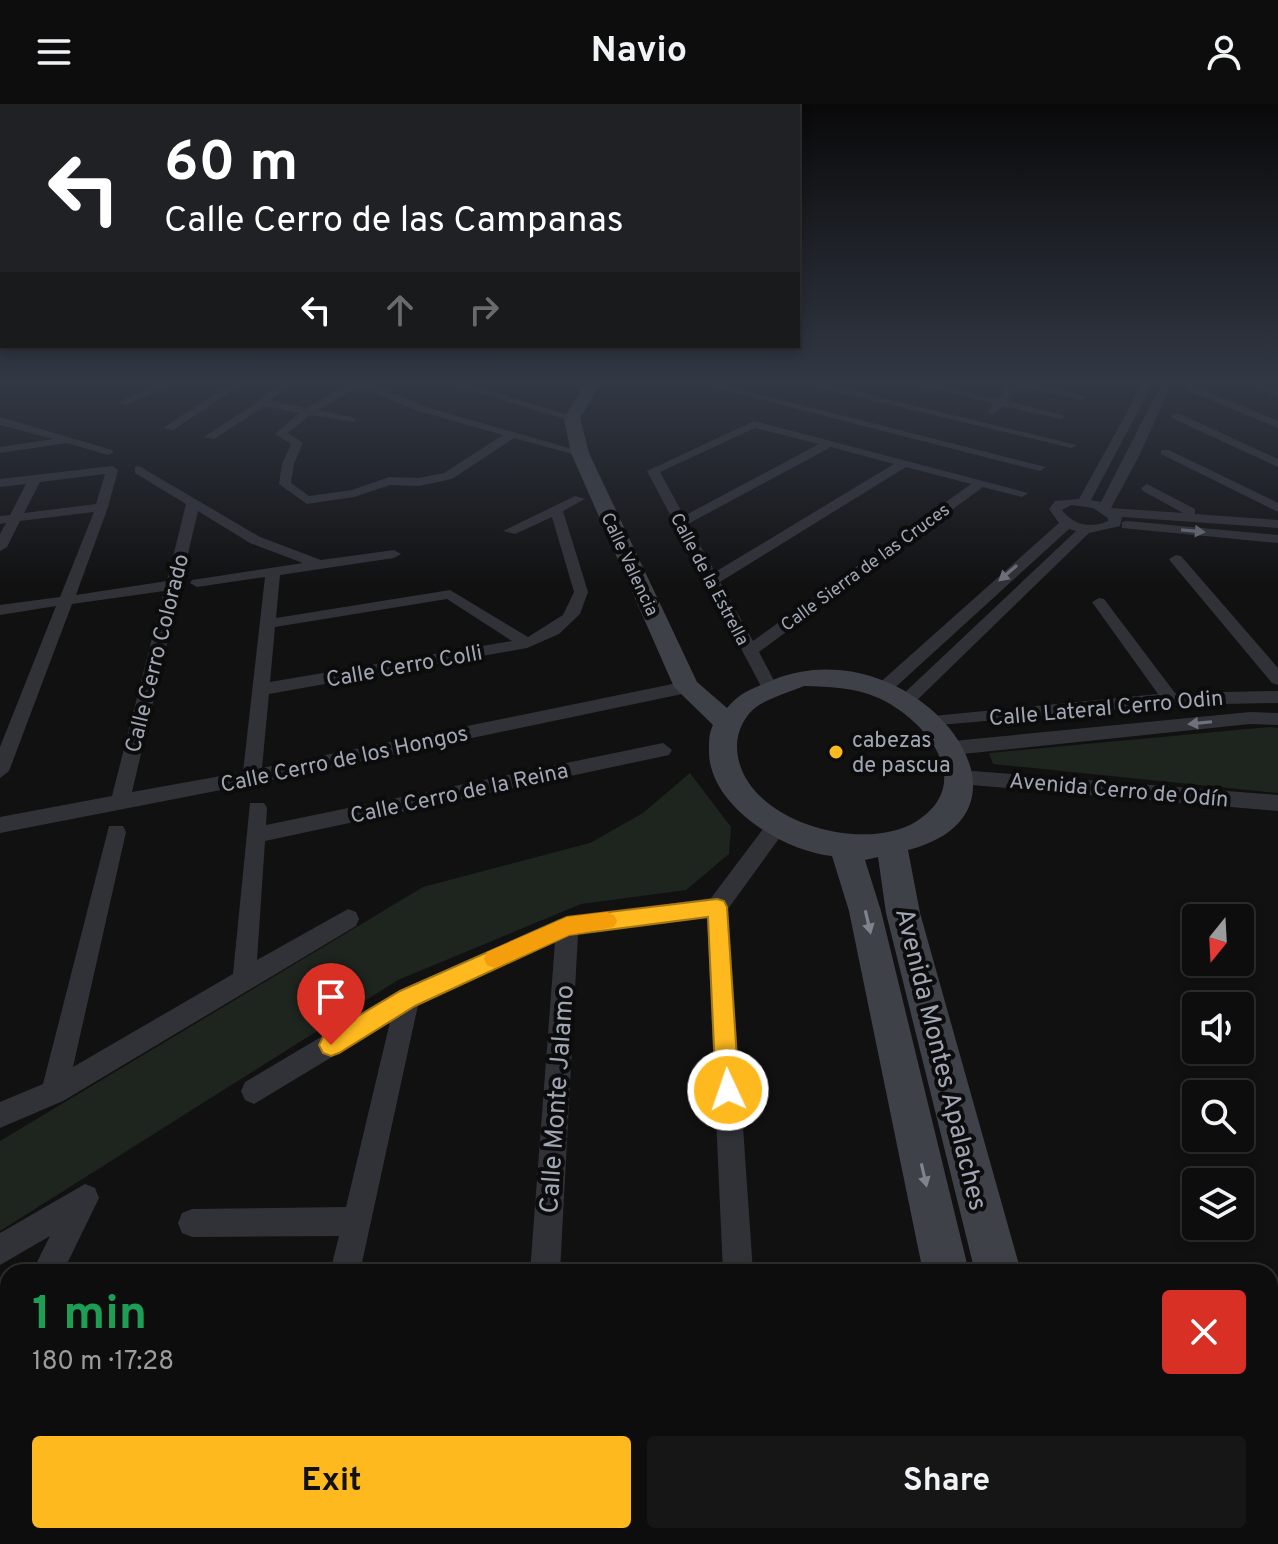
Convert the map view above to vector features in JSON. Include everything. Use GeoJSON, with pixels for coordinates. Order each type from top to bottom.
{"type":"FeatureCollection","features":[{"type":"Feature","properties":{"kind":"street"},"geometry":{"type":"LineString","coordinates":[[103,450],[108,452]]}},
{"type":"Feature","properties":{"kind":"street"},"geometry":{"type":"LineString","coordinates":[[294,450],[285,484],[307,500],[354,493],[389,481],[419,482],[448,476],[487,450]]}},
{"type":"Feature","properties":{"kind":"street"},"geometry":{"type":"LineString","coordinates":[[570,450],[580,453]]}},
{"type":"Feature","properties":{"kind":"street","name":"Calle de la Estrella"},"geometry":{"type":"LineString","coordinates":[[698,450],[653,471],[714,579],[769,686]]}},
{"type":"Feature","properties":{"kind":"street"},"geometry":{"type":"LineString","coordinates":[[681,523],[817,450]]}},
{"type":"Feature","properties":{"kind":"street"},"geometry":{"type":"LineString","coordinates":[[858,450],[1022,493]]}},
{"type":"Feature","properties":{"kind":"street"},"geometry":{"type":"LineString","coordinates":[[971,450],[1040,467]]}},
{"type":"Feature","properties":{"kind":"street"},"geometry":{"type":"LineString","coordinates":[[1084,501],[1112,450]]}},
{"type":"Feature","properties":{"kind":"street"},"geometry":{"type":"LineString","coordinates":[[1136,450],[1110,514],[1102,529],[1086,529],[1067,523],[1058,516],[1055,509],[1060,504],[1084,501],[1110,514],[1278,539]]}},
{"type":"Feature","properties":{"kind":"street"},"geometry":{"type":"LineString","coordinates":[[1252,450],[1276,461]]}},
{"type":"Feature","properties":{"kind":"street"},"geometry":{"type":"LineString","coordinates":[[1165,452],[1278,508]]}},
{"type":"Feature","properties":{"kind":"street","name":"Calle Valencia"},"geometry":{"type":"LineString","coordinates":[[580,453],[687,687],[726,722]]}},
{"type":"Feature","properties":{"kind":"street"},"geometry":{"type":"LineString","coordinates":[[714,579],[905,462]]}},
{"type":"Feature","properties":{"kind":"street"},"geometry":{"type":"LineString","coordinates":[[0,483],[112,470],[102,507],[0,771]]}},
{"type":"Feature","properties":{"kind":"street"},"geometry":{"type":"LineString","coordinates":[[139,470],[255,540],[318,564]]}},
{"type":"Feature","properties":{"kind":"street"},"geometry":{"type":"LineString","coordinates":[[0,547],[35,479]]}},
{"type":"Feature","properties":{"kind":"street","name":"Calle Sierra de las Cruces"},"geometry":{"type":"LineString","coordinates":[[749,652],[981,482]]}},
{"type":"Feature","properties":{"kind":"street"},"geometry":{"type":"LineString","coordinates":[[1147,488],[1197,516]]}},
{"type":"Feature","properties":{"kind":"street"},"geometry":{"type":"LineString","coordinates":[[510,531],[579,499]]}},
{"type":"Feature","properties":{"kind":"street","name":"Calle Cerro Colorado"},"geometry":{"type":"LineString","coordinates":[[120,803],[193,503]]}},
{"type":"Feature","properties":{"kind":"street"},"geometry":{"type":"LineString","coordinates":[[0,520],[102,507]]}},
{"type":"Feature","properties":{"kind":"street","name":"Calle Cerro Colli"},"geometry":{"type":"LineString","coordinates":[[259,690],[527,643],[548,635],[580,605],[581,592],[556,509]]}},
{"type":"Feature","properties":{"kind":"street"},"geometry":{"type":"LineString","coordinates":[[1110,514],[1197,516],[1278,524]]}},
{"type":"Feature","properties":{"kind":"street"},"geometry":{"type":"LineString","coordinates":[[894,695],[1067,523]]}},
{"type":"Feature","properties":{"kind":"street"},"geometry":{"type":"LineString","coordinates":[[894,695],[1086,529]]}},
{"type":"Feature","properties":{"kind":"street"},"geometry":{"type":"LineString","coordinates":[[197,583],[394,554]]}},
{"type":"Feature","properties":{"kind":"street"},"geometry":{"type":"LineString","coordinates":[[1176,559],[1278,679]]}},
{"type":"Feature","properties":{"kind":"street"},"geometry":{"type":"LineString","coordinates":[[252,777],[273,571]]}},
{"type":"Feature","properties":{"kind":"street"},"geometry":{"type":"LineString","coordinates":[[0,610],[172,585]]}},
{"type":"Feature","properties":{"kind":"street"},"geometry":{"type":"LineString","coordinates":[[266,624],[450,594],[527,643]]}},
{"type":"Feature","properties":{"kind":"street"},"geometry":{"type":"LineString","coordinates":[[1099,602],[1170,699]]}},
{"type":"Feature","properties":{"kind":"street"},"geometry":{"type":"LineString","coordinates":[[801,678],[837,678],[894,695],[933,722],[953,748],[960,777],[954,805],[933,828],[892,845],[858,849],[815,843],[776,827],[745,803],[726,775],[720,748],[726,722],[743,701],[769,686],[801,678]]}},
{"type":"Feature","properties":{"kind":"street","name":"Calle Cerro de los Hongos"},"geometry":{"type":"LineString","coordinates":[[0,825],[252,777],[687,687]]}},
{"type":"Feature","properties":{"kind":"street","name":"Calle Lateral Cerro Odin"},"geometry":{"type":"LineString","coordinates":[[933,722],[1170,699],[1278,697]]}},
{"type":"Feature","properties":{"kind":"street","name":"Avenida Cerro de Odín"},"geometry":{"type":"LineString","coordinates":[[953,748],[1250,718],[1278,719]]}},
{"type":"Feature","properties":{"kind":"street","name":"Calle Cerro de la Reina"},"geometry":{"type":"LineString","coordinates":[[255,835],[663,750]]}},
{"type":"Feature","properties":{"kind":"street","name":"Avenida Cerro de Odín"},"geometry":{"type":"LineString","coordinates":[[960,777],[1278,803]]}},
{"type":"Feature","properties":{"kind":"street"},"geometry":{"type":"LineString","coordinates":[[244,981],[257,808]]}},
{"type":"Feature","properties":{"kind":"street"},"geometry":{"type":"LineString","coordinates":[[738,1264],[717,907],[776,827]]}},
{"type":"Feature","properties":{"kind":"street"},"geometry":{"type":"LineString","coordinates":[[54,1092],[116,832]]}},
{"type":"Feature","properties":{"kind":"street","name":"Avenida Montes Apalaches"},"geometry":{"type":"LineString","coordinates":[[892,845],[903,913],[996,1264]]}},
{"type":"Feature","properties":{"kind":"street","name":"Avenida Montes Apalaches"},"geometry":{"type":"LineString","coordinates":[[845,847],[865,911],[944,1264]]}},
{"type":"Feature","properties":{"kind":"street"},"geometry":{"type":"LineString","coordinates":[[254,1091],[408,998],[567,926],[717,907]]}},
{"type":"Feature","properties":{"kind":"street"},"geometry":{"type":"LineString","coordinates":[[0,1115],[54,1092],[348,919]]}},
{"type":"Feature","properties":{"kind":"street","name":"Calle Monte Jalamo"},"geometry":{"type":"LineString","coordinates":[[546,1264],[567,926]]}},
{"type":"Feature","properties":{"kind":"street"},"geometry":{"type":"LineString","coordinates":[[347,1264],[408,998]]}},
{"type":"Feature","properties":{"kind":"street"},"geometry":{"type":"LineString","coordinates":[[0,1250],[85,1198],[51,1264]]}},
{"type":"Feature","properties":{"kind":"street"},"geometry":{"type":"LineString","coordinates":[[192,1223],[357,1221]]}},
{"type":"Feature","properties":{"kind":"shaded area"},"geometry":{"type":"Polygon","coordinates":[[[1278,728],[1278,793],[993,764],[989,753],[1278,728]]]}},
{"type":"Feature","properties":{"kind":"shaded area"},"geometry":{"type":"Polygon","coordinates":[[[690,773],[731,827],[729,854],[686,890],[581,904],[398,980],[0,1231],[0,1141],[423,887],[590,843],[643,813],[690,773]]]}},
{"type":"Feature","properties":{"kind":"slow traffic"},"geometry":{"type":"LineString","coordinates":[[495,959],[567,926],[607,921]]}},
{"type":"Feature","properties":{"kind":"place","name":"cabezas de pascua"},"geometry":{"type":"Point","coordinates":[836,752]}},
{"type":"Feature","properties":{"kind":"route"},"geometry":{"type":"LineString","coordinates":[[331,1045],[408,998],[567,926],[717,907],[728,1090]]}}]}
